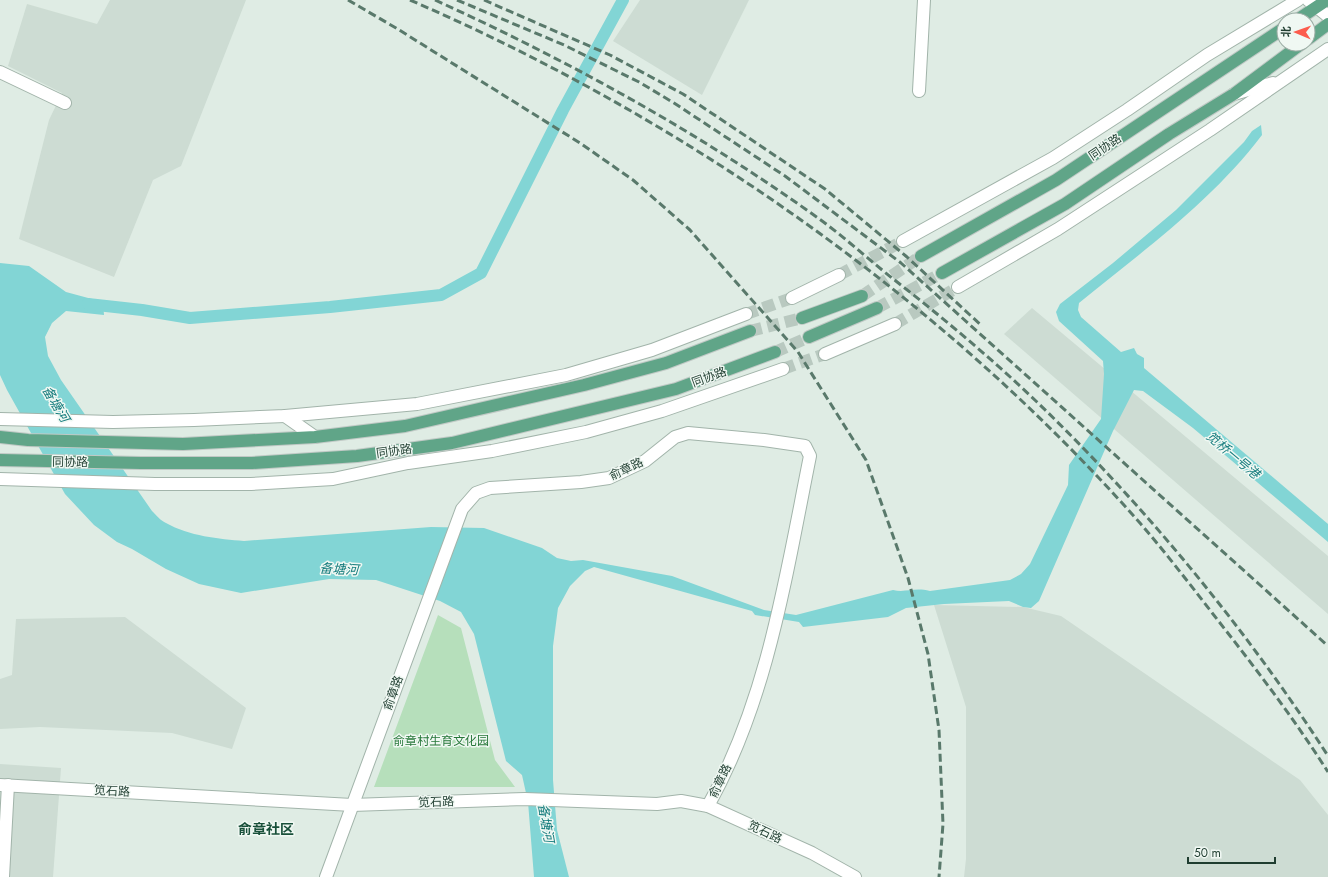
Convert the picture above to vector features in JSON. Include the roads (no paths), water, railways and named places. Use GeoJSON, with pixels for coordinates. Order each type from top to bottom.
{"type":"FeatureCollection","features":[{"type":"Feature","properties":{"kind":"main road"},"geometry":{"type":"LineString","coordinates":[[1304,12],[1312,4],[1327,0]]}},
{"type":"Feature","properties":{"kind":"main road"},"geometry":{"type":"LineString","coordinates":[[1316,33],[1328,24]]}},
{"type":"Feature","properties":{"kind":"main road","name":"同协路"},"geometry":{"type":"LineString","coordinates":[[921,256],[1056,180],[1276,33]]}},
{"type":"Feature","properties":{"kind":"main road","name":"同协路"},"geometry":{"type":"LineString","coordinates":[[942,273],[1065,204],[1169,134],[1234,94],[1290,52]]}},
{"type":"Feature","properties":{"kind":"main road"},"geometry":{"type":"LineString","coordinates":[[802,318],[862,296]]}},
{"type":"Feature","properties":{"kind":"main road"},"geometry":{"type":"LineString","coordinates":[[808,337],[877,308]]}},
{"type":"Feature","properties":{"kind":"main road","name":"同协路"},"geometry":{"type":"LineString","coordinates":[[0,437],[28,440],[128,444],[183,444],[315,437],[413,425],[584,385],[666,363],[750,330]]}},
{"type":"Feature","properties":{"kind":"main road","name":"同协路"},"geometry":{"type":"LineString","coordinates":[[0,460],[141,463],[252,463],[357,456],[452,442],[676,389],[775,352]]}},
{"type":"Feature","properties":{"kind":"street"},"geometry":{"type":"LineString","coordinates":[[919,91],[924,0]]}},
{"type":"Feature","properties":{"kind":"street"},"geometry":{"type":"LineString","coordinates":[[903,241],[1053,158],[1127,110],[1207,55],[1298,0]]}},
{"type":"Feature","properties":{"kind":"street"},"geometry":{"type":"LineString","coordinates":[[1312,4],[1328,16]]}},
{"type":"Feature","properties":{"kind":"street"},"geometry":{"type":"LineString","coordinates":[[958,287],[1058,229],[1285,80],[1328,49]]}},
{"type":"Feature","properties":{"kind":"street"},"geometry":{"type":"LineString","coordinates":[[0,72],[65,103]]}},
{"type":"Feature","properties":{"kind":"street"},"geometry":{"type":"LineString","coordinates":[[1234,94],[1285,80]]}},
{"type":"Feature","properties":{"kind":"street"},"geometry":{"type":"LineString","coordinates":[[792,298],[839,275]]}},
{"type":"Feature","properties":{"kind":"street"},"geometry":{"type":"LineString","coordinates":[[6,419],[113,422],[285,416],[417,404],[566,375],[652,350],[746,314]]}},
{"type":"Feature","properties":{"kind":"street"},"geometry":{"type":"LineString","coordinates":[[825,354],[895,324]]}},
{"type":"Feature","properties":{"kind":"street"},"geometry":{"type":"LineString","coordinates":[[0,479],[155,484],[251,484],[333,479],[408,464],[492,451],[586,432],[662,411],[783,369]]}},
{"type":"Feature","properties":{"kind":"street"},"geometry":{"type":"LineString","coordinates":[[285,416],[315,437]]}},
{"type":"Feature","properties":{"kind":"street","name":"俞章路"},"geometry":{"type":"LineString","coordinates":[[326,877],[462,508],[476,493],[490,488],[581,482],[609,478],[629,470],[645,461],[675,437],[688,433],[764,440],[806,446],[810,456],[781,600],[778,622],[753,702],[722,781],[708,806]]}},
{"type":"Feature","properties":{"kind":"street"},"geometry":{"type":"LineString","coordinates":[[3,877],[4,785]]}},
{"type":"Feature","properties":{"kind":"street","name":"笕石路"},"geometry":{"type":"LineString","coordinates":[[4,785],[352,806],[526,800],[568,800],[657,804],[682,801],[708,806],[812,853],[855,877]]}},
{"type":"Feature","properties":{"kind":"water"},"geometry":{"type":"Polygon","coordinates":[[[1261,125],[1262,135],[1221,182],[1176,224],[1079,303],[1078,310],[1081,317],[1121,352],[1134,348],[1137,354],[1144,358],[1144,368],[1328,524],[1328,542],[1193,428],[1143,391],[1134,390],[1113,431],[1039,601],[1031,608],[1023,607],[1009,601],[944,604],[906,608],[888,617],[803,627],[799,622],[755,615],[752,611],[594,567],[585,571],[570,586],[558,608],[553,646],[553,780],[557,830],[569,877],[534,877],[528,802],[522,775],[506,761],[474,634],[461,612],[440,601],[376,580],[329,579],[241,593],[199,584],[166,569],[117,542],[94,525],[65,494],[0,375],[0,263],[29,266],[66,292],[103,302],[104,315],[66,311],[52,323],[45,337],[48,356],[61,380],[152,511],[162,521],[194,534],[244,541],[431,527],[484,528],[542,548],[557,558],[571,561],[583,560],[672,576],[764,610],[796,615],[893,590],[930,591],[1010,580],[1021,574],[1030,564],[1068,485],[1069,465],[1101,419],[1104,374],[1103,361],[1059,321],[1056,312],[1060,304],[1113,263],[1176,210],[1244,142],[1252,131],[1261,125]]]}},
{"type":"Feature","properties":{"kind":"waterway"},"geometry":{"type":"LineString","coordinates":[[88,304],[142,310],[190,318],[330,307],[441,295],[481,273],[563,110],[623,0]]}},
{"type":"Feature","properties":{"kind":"tunnel"},"geometry":{"type":"LineString","coordinates":[[839,275],[903,241]]}},
{"type":"Feature","properties":{"kind":"tunnel"},"geometry":{"type":"LineString","coordinates":[[862,296],[921,256]]}},
{"type":"Feature","properties":{"kind":"tunnel"},"geometry":{"type":"LineString","coordinates":[[877,308],[942,273]]}},
{"type":"Feature","properties":{"kind":"tunnel"},"geometry":{"type":"LineString","coordinates":[[895,324],[958,287]]}},
{"type":"Feature","properties":{"kind":"tunnel"},"geometry":{"type":"LineString","coordinates":[[746,314],[792,298]]}},
{"type":"Feature","properties":{"kind":"tunnel"},"geometry":{"type":"LineString","coordinates":[[750,331],[802,318]]}},
{"type":"Feature","properties":{"kind":"tunnel"},"geometry":{"type":"LineString","coordinates":[[775,352],[809,337]]}},
{"type":"Feature","properties":{"kind":"tunnel"},"geometry":{"type":"LineString","coordinates":[[783,369],[825,354]]}},
{"type":"Feature","properties":{"kind":"railway"},"geometry":{"type":"LineString","coordinates":[[348,0],[396,28],[580,143],[633,180],[690,230],[798,352],[866,460],[908,578],[928,654],[939,730],[943,824],[939,877]]}},
{"type":"Feature","properties":{"kind":"railway"},"geometry":{"type":"LineString","coordinates":[[410,0],[512,47],[612,100],[709,158],[804,222],[894,290],[981,363],[1063,441],[1140,523],[1258,672],[1287,711],[1328,772]]}},
{"type":"Feature","properties":{"kind":"railway"},"geometry":{"type":"LineString","coordinates":[[435,0],[485,23],[583,73],[679,127],[726,156],[773,186],[827,225],[966,338],[1037,402],[1117,483],[1155,526],[1193,571],[1264,662],[1328,756]]}},
{"type":"Feature","properties":{"kind":"railway"},"geometry":{"type":"LineString","coordinates":[[457,0],[564,45],[639,82],[674,103],[785,176],[901,263],[1328,646]]}},
{"type":"Feature","properties":{"kind":"railway"},"geometry":{"type":"LineString","coordinates":[[484,0],[610,55],[683,94],[825,189],[907,257],[982,326]]}},
{"type":"Feature","properties":{"kind":"district","name":"俞章社区"},"geometry":{"type":"Point","coordinates":[266,829]}},
{"type":"Feature","properties":{"kind":"water label","name":"备塘河"},"geometry":{"type":"Point","coordinates":[56,404]}},
{"type":"Feature","properties":{"kind":"water label","name":"笕桥一号港"},"geometry":{"type":"Point","coordinates":[1233,455]}},
{"type":"Feature","properties":{"kind":"water label","name":"备塘河"},"geometry":{"type":"Point","coordinates":[339,569]}},
{"type":"Feature","properties":{"kind":"water label","name":"备塘河"},"geometry":{"type":"Point","coordinates":[546,823]}},
{"type":"Feature","properties":{"kind":"park label","name":"俞章村生育文化园"},"geometry":{"type":"Point","coordinates":[441,741]}}]}
